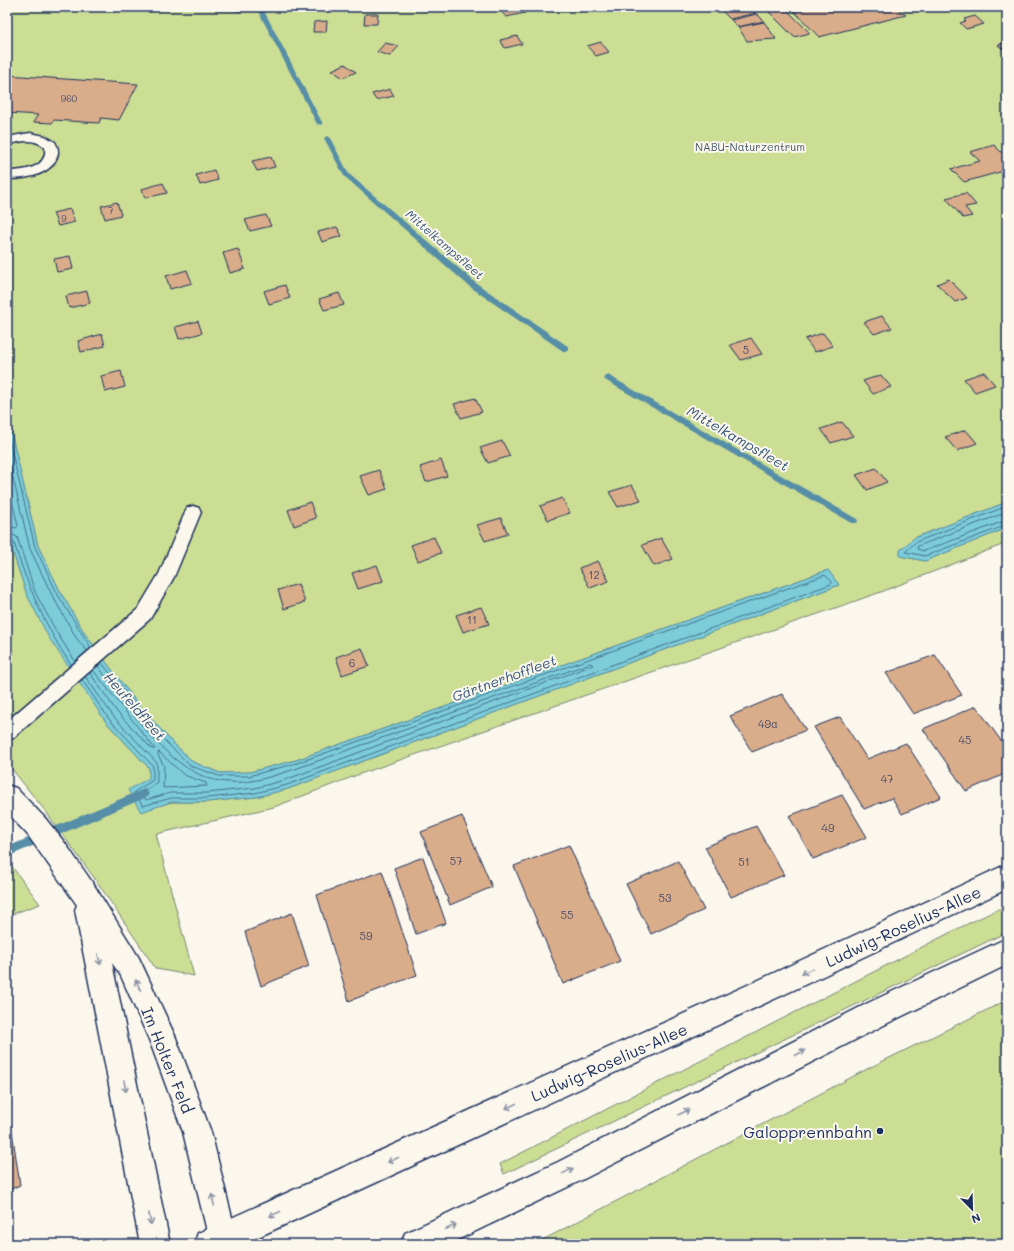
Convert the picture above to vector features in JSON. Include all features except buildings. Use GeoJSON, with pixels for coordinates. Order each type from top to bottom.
{"type":"FeatureCollection","features":[{"type":"Feature","properties":{"kind":"main road","name":"Im Holter Feld"},"geometry":{"type":"LineString","coordinates":[[7,796],[36,826],[56,852],[85,894],[130,967],[162,1038],[197,1132],[215,1241]]}},
{"type":"Feature","properties":{"kind":"main road","name":"Ludwig-Roselius-Allee"},"geometry":{"type":"LineString","coordinates":[[215,1241],[772,987],[1007,876]]}},
{"type":"Feature","properties":{"kind":"main road","name":"Im Holter Feld"},"geometry":{"type":"LineString","coordinates":[[85,894],[116,1040],[155,1244]]}},
{"type":"Feature","properties":{"kind":"main road"},"geometry":{"type":"LineString","coordinates":[[416,1244],[568,1172],[880,1012],[1007,951]]}},
{"type":"Feature","properties":{"kind":"lane"},"geometry":{"type":"LineString","coordinates":[[7,141],[18,138],[38,138],[51,145],[53,151],[52,157],[47,164],[39,169],[19,175],[7,175]]}},
{"type":"Feature","properties":{"kind":"lane"},"geometry":{"type":"LineString","coordinates":[[7,732],[144,614],[166,577],[193,512]]}},
{"type":"Feature","properties":{"kind":"green space","name":"NABU-Naturzentrum"},"geometry":{"type":"Polygon","coordinates":[[[7,7],[1007,7],[1007,502],[914,538],[900,556],[925,561],[1007,528],[1007,543],[881,592],[360,774],[274,807],[156,834],[194,976],[156,969],[95,879],[46,812],[7,763],[7,535],[27,595],[106,722],[149,768],[150,778],[142,811],[171,802],[207,802],[256,797],[288,789],[839,585],[828,570],[296,760],[250,772],[220,773],[193,762],[169,739],[134,699],[85,634],[61,593],[38,546],[7,415],[7,7]]]}},
{"type":"Feature","properties":{"kind":"green space"},"geometry":{"type":"Polygon","coordinates":[[[7,860],[40,904],[7,916],[7,860]]]}},
{"type":"Feature","properties":{"kind":"green space"},"geometry":{"type":"Polygon","coordinates":[[[1007,905],[1007,932],[504,1174],[500,1164],[959,928],[1007,905]]]}},
{"type":"Feature","properties":{"kind":"green space","name":"Galopprennbahn"},"geometry":{"type":"Polygon","coordinates":[[[1007,1000],[1007,1244],[535,1244],[871,1067],[1007,1000]]]}},
{"type":"Feature","properties":{"kind":"water"},"geometry":{"type":"Polygon","coordinates":[[[7,415],[38,546],[61,593],[85,634],[134,699],[169,739],[193,762],[220,773],[250,772],[296,760],[828,570],[839,585],[288,789],[256,797],[207,802],[171,802],[141,812],[128,790],[149,778],[149,768],[106,722],[49,638],[27,595],[7,535],[7,415]]]}},
{"type":"Feature","properties":{"kind":"water"},"geometry":{"type":"Polygon","coordinates":[[[1007,502],[1007,528],[925,561],[900,556],[900,550],[914,538],[1007,502]]]}},
{"type":"Feature","properties":{"kind":"waterway","name":"Mittelkampsfleet"},"geometry":{"type":"LineString","coordinates":[[259,7],[320,124]]}},
{"type":"Feature","properties":{"kind":"waterway","name":"Mittelkampsfleet"},"geometry":{"type":"LineString","coordinates":[[327,138],[346,175],[473,285],[566,349]]}},
{"type":"Feature","properties":{"kind":"waterway","name":"Mittelkampsfleet"},"geometry":{"type":"LineString","coordinates":[[608,378],[854,521]]}},
{"type":"Feature","properties":{"kind":"waterway","name":"Heufeldfleet"},"geometry":{"type":"LineString","coordinates":[[7,852],[144,794]]}},
{"type":"Feature","properties":{"kind":"place","name":"Galopprennbahn"},"geometry":{"type":"Point","coordinates":[880,1131]}},
{"type":"Feature","properties":{"kind":"water label","name":"Gärtnerhoffleet"},"geometry":{"type":"Point","coordinates":[504,678]}}]}
